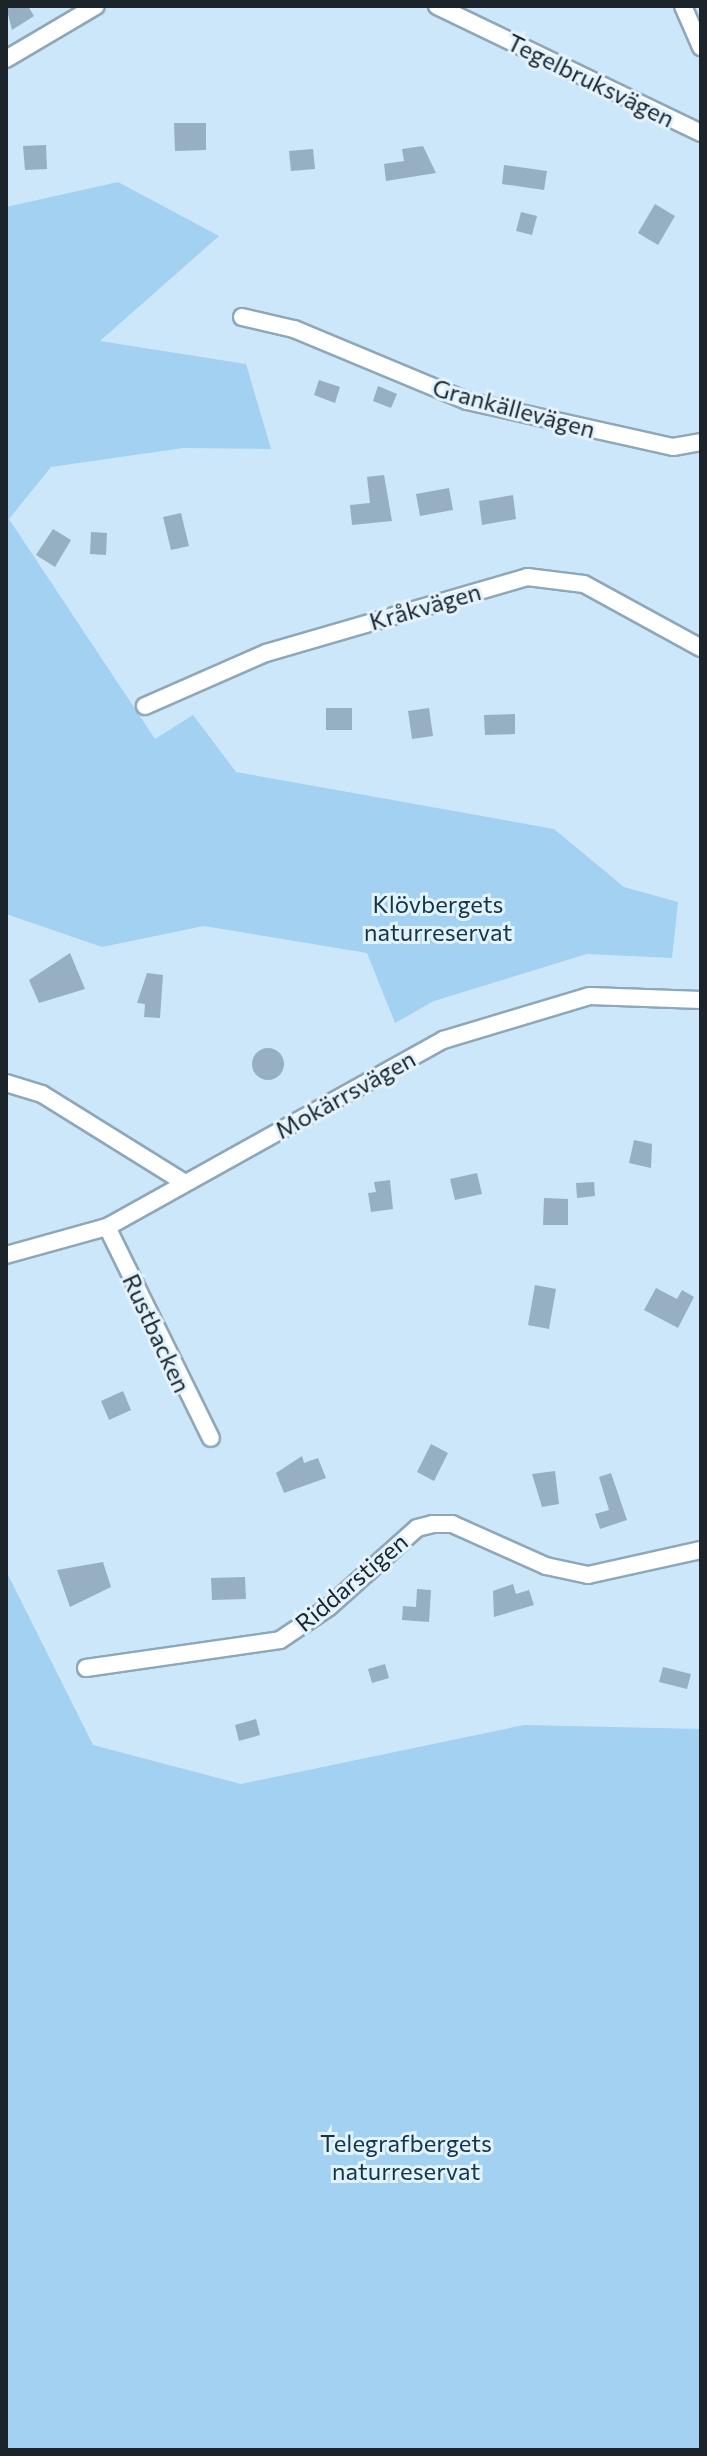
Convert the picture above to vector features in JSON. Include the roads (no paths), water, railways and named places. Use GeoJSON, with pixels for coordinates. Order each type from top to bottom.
{"type":"FeatureCollection","features":[{"type":"Feature","properties":{"kind":"street"},"geometry":{"type":"LineString","coordinates":[[6,59],[96,6]]}},
{"type":"Feature","properties":{"kind":"street","name":"Tegelbruksvägen"},"geometry":{"type":"LineString","coordinates":[[437,6],[701,133]]}},
{"type":"Feature","properties":{"kind":"street"},"geometry":{"type":"LineString","coordinates":[[683,6],[701,47]]}},
{"type":"Feature","properties":{"kind":"street","name":"Grankällevägen"},"geometry":{"type":"LineString","coordinates":[[242,317],[294,329],[467,401],[673,447],[701,442]]}},
{"type":"Feature","properties":{"kind":"street","name":"Kråkvägen"},"geometry":{"type":"LineString","coordinates":[[145,706],[277,649],[527,577],[584,584],[701,648]]}},
{"type":"Feature","properties":{"kind":"street","name":"Mokärrsvägen"},"geometry":{"type":"LineString","coordinates":[[6,1255],[107,1227],[443,1040],[590,996],[701,1000]]}},
{"type":"Feature","properties":{"kind":"street"},"geometry":{"type":"LineString","coordinates":[[6,1083],[42,1094],[185,1183]]}},
{"type":"Feature","properties":{"kind":"street","name":"Rustbacken"},"geometry":{"type":"LineString","coordinates":[[107,1227],[211,1438]]}},
{"type":"Feature","properties":{"kind":"street","name":"Riddarstigen"},"geometry":{"type":"LineString","coordinates":[[86,1668],[280,1640],[329,1607],[417,1528],[433,1524],[452,1524],[546,1566],[588,1575],[701,1550]]}},
{"type":"Feature","properties":{"kind":"park label","name":"Klövbergets naturreservat"},"geometry":{"type":"Point","coordinates":[438,918]}},
{"type":"Feature","properties":{"kind":"park label","name":"Telegrafbergets naturreservat"},"geometry":{"type":"Point","coordinates":[406,2157]}}]}
